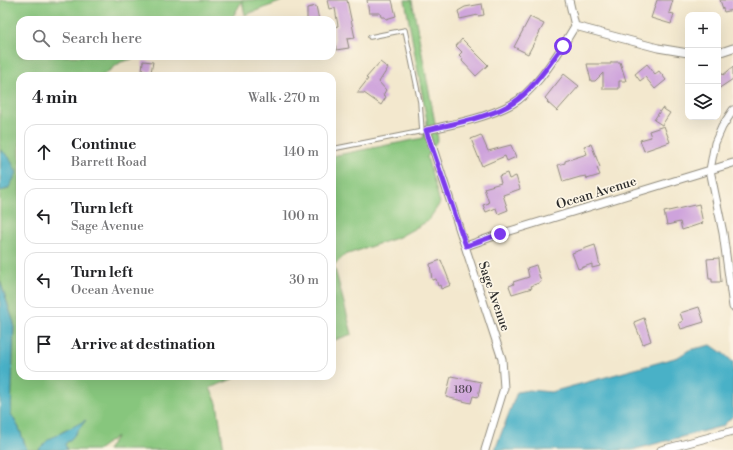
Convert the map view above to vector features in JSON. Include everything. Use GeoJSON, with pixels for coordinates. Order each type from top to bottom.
{"type":"FeatureCollection","features":[{"type":"Feature","properties":{"kind":"street"},"geometry":{"type":"LineString","coordinates":[[424,131],[461,122],[512,104],[522,97],[563,46],[575,26],[569,0]]}},
{"type":"Feature","properties":{"kind":"street"},"geometry":{"type":"LineString","coordinates":[[575,26],[658,48],[685,52]]}},
{"type":"Feature","properties":{"kind":"street"},"geometry":{"type":"LineString","coordinates":[[721,52],[733,48]]}},
{"type":"Feature","properties":{"kind":"street"},"geometry":{"type":"LineString","coordinates":[[733,110],[722,126],[715,143],[710,170],[723,233],[733,307]]}},
{"type":"Feature","properties":{"kind":"street","name":"Sage Avenue"},"geometry":{"type":"LineString","coordinates":[[424,131],[466,246],[497,340],[504,374],[504,388],[485,450]]}},
{"type":"Feature","properties":{"kind":"street","name":"Ocean Avenue"},"geometry":{"type":"LineString","coordinates":[[466,246],[500,234],[733,163]]}},
{"type":"Feature","properties":{"kind":"street"},"geometry":{"type":"LineString","coordinates":[[661,450],[733,431]]}},
{"type":"Feature","properties":{"kind":"lane"},"geometry":{"type":"LineString","coordinates":[[336,148],[424,131],[420,102],[405,30],[370,37]]}},
{"type":"Feature","properties":{"kind":"green space"},"geometry":{"type":"Polygon","coordinates":[[[0,0],[285,0],[245,15],[242,1],[233,16],[16,16],[16,60],[128,60],[121,62],[107,72],[16,72],[16,380],[230,380],[210,388],[217,403],[224,450],[107,450],[117,436],[98,450],[67,450],[65,444],[72,438],[68,428],[38,450],[27,450],[19,428],[11,414],[14,323],[0,280],[0,191],[9,189],[0,151],[0,0]]]}},
{"type":"Feature","properties":{"kind":"green space"},"geometry":{"type":"Polygon","coordinates":[[[405,0],[412,0],[438,139],[427,157],[440,203],[428,221],[399,237],[345,255],[336,263],[336,155],[423,138],[427,121],[405,0]]]}},
{"type":"Feature","properties":{"kind":"green space"},"geometry":{"type":"Polygon","coordinates":[[[336,273],[352,334],[336,340],[336,273]]]}},
{"type":"Feature","properties":{"kind":"water"},"geometry":{"type":"Polygon","coordinates":[[[1,150],[9,157],[16,171],[16,175],[8,189],[0,191],[1,150]]]}},
{"type":"Feature","properties":{"kind":"water"},"geometry":{"type":"Polygon","coordinates":[[[0,281],[14,323],[11,414],[19,428],[27,450],[0,450],[0,281]]]}},
{"type":"Feature","properties":{"kind":"water"},"geometry":{"type":"Polygon","coordinates":[[[711,345],[733,362],[733,416],[723,426],[632,450],[495,450],[517,392],[529,390],[551,392],[678,357],[689,350],[711,345]]]}},
{"type":"Feature","properties":{"kind":"water"},"geometry":{"type":"Polygon","coordinates":[[[86,420],[72,438],[65,444],[67,450],[38,450],[49,439],[86,420]]]}},
{"type":"Feature","properties":{"kind":"building"},"geometry":{"type":"Polygon","coordinates":[[[327,0],[347,0],[355,38],[347,39],[349,48],[336,50],[336,26],[338,26],[335,8],[329,9],[327,0]]]}},
{"type":"Feature","properties":{"kind":"building"},"geometry":{"type":"Polygon","coordinates":[[[367,0],[392,0],[396,16],[386,19],[385,17],[381,17],[380,13],[369,13],[367,0]]]}},
{"type":"Feature","properties":{"kind":"building"},"geometry":{"type":"Polygon","coordinates":[[[657,0],[673,0],[669,13],[674,14],[671,24],[651,18],[657,0]]]}},
{"type":"Feature","properties":{"kind":"building"},"geometry":{"type":"Polygon","coordinates":[[[720,0],[733,0],[733,10],[724,12],[720,0]]]}},
{"type":"Feature","properties":{"kind":"building"},"geometry":{"type":"Polygon","coordinates":[[[482,4],[484,15],[460,19],[458,11],[465,7],[482,4]]]}},
{"type":"Feature","properties":{"kind":"building"},"geometry":{"type":"Polygon","coordinates":[[[316,6],[318,16],[307,16],[307,8],[316,6]]]}},
{"type":"Feature","properties":{"kind":"building"},"geometry":{"type":"Polygon","coordinates":[[[530,17],[544,24],[528,54],[514,47],[530,17]]]}},
{"type":"Feature","properties":{"kind":"building"},"geometry":{"type":"Polygon","coordinates":[[[462,39],[488,65],[476,76],[462,61],[463,59],[459,55],[462,52],[456,46],[462,39]]]}},
{"type":"Feature","properties":{"kind":"building"},"geometry":{"type":"Polygon","coordinates":[[[143,61],[153,62],[151,72],[142,71],[143,61]]]}},
{"type":"Feature","properties":{"kind":"building"},"geometry":{"type":"Polygon","coordinates":[[[380,62],[388,68],[379,82],[386,90],[383,95],[386,97],[381,105],[364,93],[357,93],[368,79],[366,78],[380,62]]]}},
{"type":"Feature","properties":{"kind":"building"},"geometry":{"type":"Polygon","coordinates":[[[611,62],[620,62],[626,81],[619,81],[619,89],[603,89],[603,73],[595,81],[591,81],[587,64],[611,64],[611,62]]]}},
{"type":"Feature","properties":{"kind":"building"},"geometry":{"type":"Polygon","coordinates":[[[647,64],[655,74],[659,71],[666,80],[655,89],[645,77],[640,81],[635,74],[647,64]]]}},
{"type":"Feature","properties":{"kind":"building"},"geometry":{"type":"Polygon","coordinates":[[[733,67],[733,79],[721,87],[721,72],[723,75],[733,67]]]}},
{"type":"Feature","properties":{"kind":"building"},"geometry":{"type":"Polygon","coordinates":[[[564,74],[579,86],[557,111],[547,102],[548,101],[545,98],[564,74]]]}},
{"type":"Feature","properties":{"kind":"building"},"geometry":{"type":"Polygon","coordinates":[[[662,108],[670,113],[662,125],[654,120],[662,108]]]}},
{"type":"Feature","properties":{"kind":"building"},"geometry":{"type":"Polygon","coordinates":[[[664,126],[670,142],[644,151],[640,140],[651,137],[649,131],[664,126]]]}},
{"type":"Feature","properties":{"kind":"building"},"geometry":{"type":"Polygon","coordinates":[[[481,135],[488,151],[511,145],[516,157],[507,161],[505,156],[482,166],[471,139],[481,135]]]}},
{"type":"Feature","properties":{"kind":"building"},"geometry":{"type":"Polygon","coordinates":[[[591,144],[600,167],[597,168],[600,175],[587,179],[586,176],[580,177],[563,182],[558,165],[565,163],[565,161],[587,154],[584,146],[591,144]]]}},
{"type":"Feature","properties":{"kind":"building"},"geometry":{"type":"Polygon","coordinates":[[[507,173],[509,179],[516,176],[520,189],[503,195],[508,210],[498,214],[496,208],[486,212],[483,205],[489,203],[484,188],[501,183],[499,176],[507,173]]]}},
{"type":"Feature","properties":{"kind":"building"},"geometry":{"type":"Polygon","coordinates":[[[699,204],[703,223],[682,230],[680,222],[667,225],[664,212],[699,204]]]}},
{"type":"Feature","properties":{"kind":"building"},"geometry":{"type":"Polygon","coordinates":[[[595,245],[600,266],[592,268],[592,264],[578,269],[572,253],[595,245]]]}},
{"type":"Feature","properties":{"kind":"building"},"geometry":{"type":"Polygon","coordinates":[[[719,258],[721,282],[712,282],[712,279],[709,279],[707,259],[719,258]]]}},
{"type":"Feature","properties":{"kind":"building"},"geometry":{"type":"Polygon","coordinates":[[[441,260],[451,285],[441,289],[440,285],[438,286],[436,279],[432,280],[430,264],[441,260]]]}},
{"type":"Feature","properties":{"kind":"building"},"geometry":{"type":"Polygon","coordinates":[[[536,265],[541,282],[531,286],[532,288],[512,294],[509,286],[514,284],[513,282],[529,277],[527,268],[536,265]]]}},
{"type":"Feature","properties":{"kind":"building"},"geometry":{"type":"Polygon","coordinates":[[[699,307],[704,322],[681,329],[679,323],[683,321],[680,313],[699,307]]]}},
{"type":"Feature","properties":{"kind":"building"},"geometry":{"type":"Polygon","coordinates":[[[644,318],[651,341],[643,344],[634,322],[644,318]]]}},
{"type":"Feature","properties":{"kind":"building"},"geometry":{"type":"Polygon","coordinates":[[[451,376],[481,382],[478,397],[473,396],[471,403],[446,397],[451,376]]]}},
{"type":"Feature","properties":{"kind":"route"},"geometry":{"type":"LineString","coordinates":[[500,234],[466,246],[426,130],[489,114],[512,104],[522,97],[563,46]]}}]}
